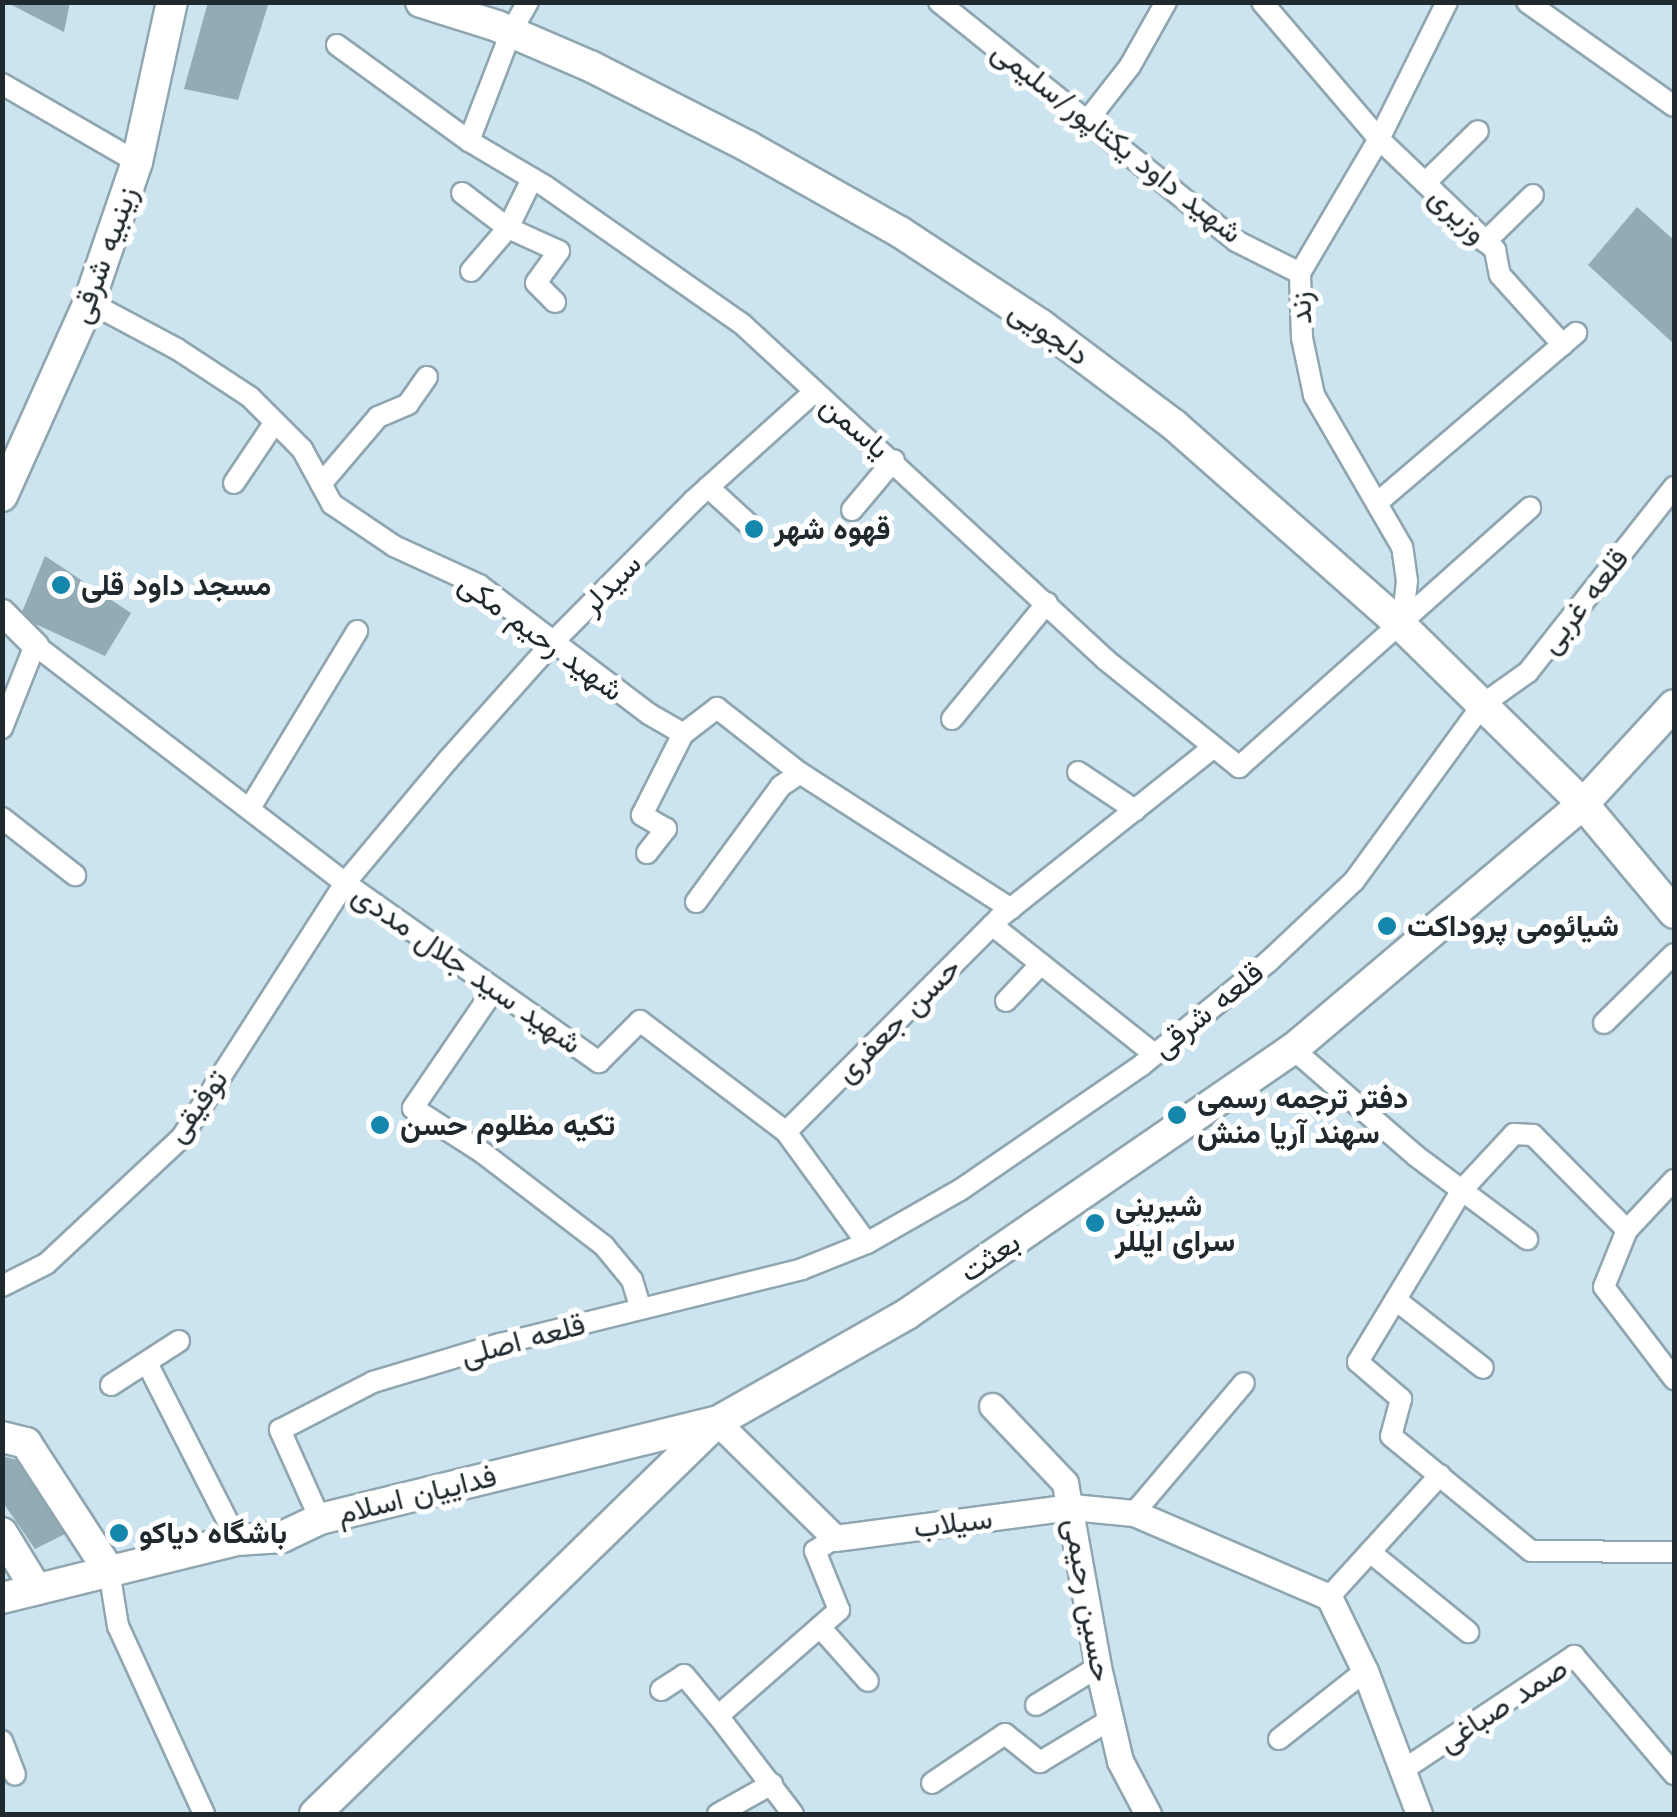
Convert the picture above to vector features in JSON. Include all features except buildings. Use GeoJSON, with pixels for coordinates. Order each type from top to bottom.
{"type":"FeatureCollection","features":[{"type":"Feature","properties":{"kind":"main road","name":"زینبیه شرقی"},"geometry":{"type":"LineString","coordinates":[[2,496],[89,302],[137,162],[172,2]]}},
{"type":"Feature","properties":{"kind":"main road","name":"دلجویی"},"geometry":{"type":"LineString","coordinates":[[421,2],[511,32],[592,67],[749,147],[900,232],[963,273],[1174,425],[1402,626],[1483,704],[1583,804],[1674,913]]}},
{"type":"Feature","properties":{"kind":"main road","name":"بعثت"},"geometry":{"type":"LineString","coordinates":[[315,1814],[717,1422],[907,1314],[1294,1049],[1583,804],[1674,705]]}},
{"type":"Feature","properties":{"kind":"main road","name":"فداییان اسلام"},"geometry":{"type":"LineString","coordinates":[[2,1598],[237,1540],[282,1537],[320,1519],[717,1422]]}},
{"type":"Feature","properties":{"kind":"main road"},"geometry":{"type":"LineString","coordinates":[[2,1437],[26,1444],[109,1572]]}},
{"type":"Feature","properties":{"kind":"main road"},"geometry":{"type":"LineString","coordinates":[[2,1533],[36,1590]]}},
{"type":"Feature","properties":{"kind":"street"},"geometry":{"type":"LineString","coordinates":[[469,142],[511,32],[528,2]]}},
{"type":"Feature","properties":{"kind":"street","name":"شهید داود یکتاپور/سلیمی"},"geometry":{"type":"LineString","coordinates":[[939,2],[1236,241],[1300,273]]}},
{"type":"Feature","properties":{"kind":"street"},"geometry":{"type":"LineString","coordinates":[[1087,121],[1130,66],[1166,2]]}},
{"type":"Feature","properties":{"kind":"street","name":"وزیری"},"geometry":{"type":"LineString","coordinates":[[1262,2],[1380,138],[1494,250],[1500,275],[1569,339],[1377,503]]}},
{"type":"Feature","properties":{"kind":"street","name":"زند"},"geometry":{"type":"LineString","coordinates":[[1402,626],[1407,580],[1402,547],[1314,395],[1302,338],[1300,273],[1380,138],[1446,2]]}},
{"type":"Feature","properties":{"kind":"street"},"geometry":{"type":"LineString","coordinates":[[1527,2],[1674,106]]}},
{"type":"Feature","properties":{"kind":"street","name":"یاسمن"},"geometry":{"type":"LineString","coordinates":[[336,45],[469,142],[532,179],[741,323],[894,460],[1106,660],[1214,747]]}},
{"type":"Feature","properties":{"kind":"street"},"geometry":{"type":"LineString","coordinates":[[2,84],[137,162]]}},
{"type":"Feature","properties":{"kind":"street"},"geometry":{"type":"LineString","coordinates":[[1425,183],[1478,131]]}},
{"type":"Feature","properties":{"kind":"street"},"geometry":{"type":"LineString","coordinates":[[471,271],[508,228],[532,179]]}},
{"type":"Feature","properties":{"kind":"street"},"geometry":{"type":"LineString","coordinates":[[462,192],[508,228],[559,251],[536,283],[556,302]]}},
{"type":"Feature","properties":{"kind":"street"},"geometry":{"type":"LineString","coordinates":[[1486,242],[1533,195]]}},
{"type":"Feature","properties":{"kind":"street","name":"شهید رحیم مکی"},"geometry":{"type":"LineString","coordinates":[[89,302],[178,350],[250,397],[302,450],[332,504],[394,546],[479,585],[683,734]]}},
{"type":"Feature","properties":{"kind":"street"},"geometry":{"type":"LineString","coordinates":[[321,484],[378,417],[408,404],[427,377]]}},
{"type":"Feature","properties":{"kind":"street","name":"سیدلر"},"geometry":{"type":"LineString","coordinates":[[345,883],[553,642],[708,487],[814,392]]}},
{"type":"Feature","properties":{"kind":"street"},"geometry":{"type":"LineString","coordinates":[[234,483],[275,422]]}},
{"type":"Feature","properties":{"kind":"street"},"geometry":{"type":"LineString","coordinates":[[852,510],[894,460]]}},
{"type":"Feature","properties":{"kind":"street"},"geometry":{"type":"LineString","coordinates":[[708,487],[754,529]]}},
{"type":"Feature","properties":{"kind":"street","name":"قلعه غربی"},"geometry":{"type":"LineString","coordinates":[[1483,704],[1528,672],[1674,487]]}},
{"type":"Feature","properties":{"kind":"street"},"geometry":{"type":"LineString","coordinates":[[1214,747],[1239,766],[1402,626],[1530,508]]}},
{"type":"Feature","properties":{"kind":"street"},"geometry":{"type":"LineString","coordinates":[[952,719],[1046,603]]}},
{"type":"Feature","properties":{"kind":"street"},"geometry":{"type":"LineString","coordinates":[[2,612],[35,644],[2,728]]}},
{"type":"Feature","properties":{"kind":"street"},"geometry":{"type":"LineString","coordinates":[[250,808],[357,630]]}},
{"type":"Feature","properties":{"kind":"street","name":"شهید سید جلال مددی"},"geometry":{"type":"LineString","coordinates":[[35,644],[345,883],[493,991],[599,1062],[640,1021],[786,1132],[867,1243]]}},
{"type":"Feature","properties":{"kind":"street","name":"قلعه شرقی"},"geometry":{"type":"LineString","coordinates":[[867,1243],[960,1190],[1154,1054],[1268,962],[1354,881],[1483,704]]}},
{"type":"Feature","properties":{"kind":"street"},"geometry":{"type":"LineString","coordinates":[[647,853],[666,829],[642,816],[683,734],[717,708],[800,773],[1011,909]]}},
{"type":"Feature","properties":{"kind":"street","name":"حسن جعفری"},"geometry":{"type":"LineString","coordinates":[[786,1132],[992,925],[1214,747]]}},
{"type":"Feature","properties":{"kind":"street"},"geometry":{"type":"LineString","coordinates":[[1078,772],[1135,810]]}},
{"type":"Feature","properties":{"kind":"street"},"geometry":{"type":"LineString","coordinates":[[696,902],[782,786],[800,773]]}},
{"type":"Feature","properties":{"kind":"street"},"geometry":{"type":"LineString","coordinates":[[2,818],[75,875]]}},
{"type":"Feature","properties":{"kind":"street","name":"توفیقی"},"geometry":{"type":"LineString","coordinates":[[2,1286],[46,1264],[182,1137],[345,883]]}},
{"type":"Feature","properties":{"kind":"street"},"geometry":{"type":"LineString","coordinates":[[992,925],[1154,1054]]}},
{"type":"Feature","properties":{"kind":"street"},"geometry":{"type":"LineString","coordinates":[[1604,1024],[1674,954]]}},
{"type":"Feature","properties":{"kind":"street"},"geometry":{"type":"LineString","coordinates":[[1006,1001],[1041,964]]}},
{"type":"Feature","properties":{"kind":"street"},"geometry":{"type":"LineString","coordinates":[[493,991],[414,1108],[483,1152],[604,1246],[632,1280],[641,1309]]}},
{"type":"Feature","properties":{"kind":"street"},"geometry":{"type":"LineString","coordinates":[[1294,1049],[1527,1240]]}},
{"type":"Feature","properties":{"kind":"street"},"geometry":{"type":"LineString","coordinates":[[1628,1230],[1533,1135],[1514,1134],[1462,1190],[1358,1362],[1401,1399],[1392,1436],[1531,1551],[1674,1552]]}},
{"type":"Feature","properties":{"kind":"street"},"geometry":{"type":"LineString","coordinates":[[1674,1180],[1628,1230],[1604,1287],[1674,1379]]}},
{"type":"Feature","properties":{"kind":"street","name":"قلعه اصلی"},"geometry":{"type":"LineString","coordinates":[[320,1519],[280,1430],[373,1382],[802,1269],[867,1243]]}},
{"type":"Feature","properties":{"kind":"street"},"geometry":{"type":"LineString","coordinates":[[1396,1300],[1483,1368]]}},
{"type":"Feature","properties":{"kind":"street"},"geometry":{"type":"LineString","coordinates":[[111,1385],[179,1342]]}},
{"type":"Feature","properties":{"kind":"street"},"geometry":{"type":"LineString","coordinates":[[147,1363],[237,1540]]}},
{"type":"Feature","properties":{"kind":"street"},"geometry":{"type":"LineString","coordinates":[[1134,1513],[1244,1383]]}},
{"type":"Feature","properties":{"kind":"street","name":"حسین رحیمی"},"geometry":{"type":"LineString","coordinates":[[992,1406],[1065,1484],[1098,1667],[1120,1761],[1148,1814]]}},
{"type":"Feature","properties":{"kind":"street"},"geometry":{"type":"LineString","coordinates":[[717,1422],[835,1538],[815,1551],[839,1610],[718,1716]]}},
{"type":"Feature","properties":{"kind":"street"},"geometry":{"type":"LineString","coordinates":[[1419,1814],[1366,1671],[1329,1597],[1440,1475]]}},
{"type":"Feature","properties":{"kind":"street","name":"سیلاب"},"geometry":{"type":"LineString","coordinates":[[835,1538],[1072,1507],[1134,1513],[1329,1597]]}},
{"type":"Feature","properties":{"kind":"street"},"geometry":{"type":"LineString","coordinates":[[1370,1552],[1468,1632]]}},
{"type":"Feature","properties":{"kind":"street"},"geometry":{"type":"LineString","coordinates":[[109,1572],[118,1626],[204,1814]]}},
{"type":"Feature","properties":{"kind":"street"},"geometry":{"type":"LineString","coordinates":[[820,1627],[868,1680]]}},
{"type":"Feature","properties":{"kind":"street","name":"صمد صباغی"},"geometry":{"type":"LineString","coordinates":[[1403,1770],[1574,1656],[1674,1774]]}},
{"type":"Feature","properties":{"kind":"street"},"geometry":{"type":"LineString","coordinates":[[1036,1704],[1098,1667]]}},
{"type":"Feature","properties":{"kind":"street"},"geometry":{"type":"LineString","coordinates":[[1279,1739],[1366,1671]]}},
{"type":"Feature","properties":{"kind":"street"},"geometry":{"type":"LineString","coordinates":[[660,1690],[684,1675],[793,1814]]}},
{"type":"Feature","properties":{"kind":"street"},"geometry":{"type":"LineString","coordinates":[[932,1783],[1004,1734],[1040,1762],[1110,1720]]}},
{"type":"Feature","properties":{"kind":"street"},"geometry":{"type":"LineString","coordinates":[[2,1742],[15,1774]]}},
{"type":"Feature","properties":{"kind":"street"},"geometry":{"type":"LineString","coordinates":[[718,1814],[772,1784]]}},
{"type":"Feature","properties":{"kind":"place","name":"قهوه شهر"},"geometry":{"type":"Point","coordinates":[754,529]}},
{"type":"Feature","properties":{"kind":"place","name":"مسجد داود قلی"},"geometry":{"type":"Point","coordinates":[61,585]}},
{"type":"Feature","properties":{"kind":"place","name":"شیائومی پروداکت"},"geometry":{"type":"Point","coordinates":[1387,926]}},
{"type":"Feature","properties":{"kind":"place","name":"دفتر ترجمه رسمی سهند آریا منش"},"geometry":{"type":"Point","coordinates":[1177,1115]}},
{"type":"Feature","properties":{"kind":"place","name":"تکیه مظلوم حسن"},"geometry":{"type":"Point","coordinates":[380,1125]}},
{"type":"Feature","properties":{"kind":"place","name":"شیرینی سرای ایللر"},"geometry":{"type":"Point","coordinates":[1095,1223]}},
{"type":"Feature","properties":{"kind":"place","name":"باشگاه دیاکو"},"geometry":{"type":"Point","coordinates":[119,1533]}}]}
